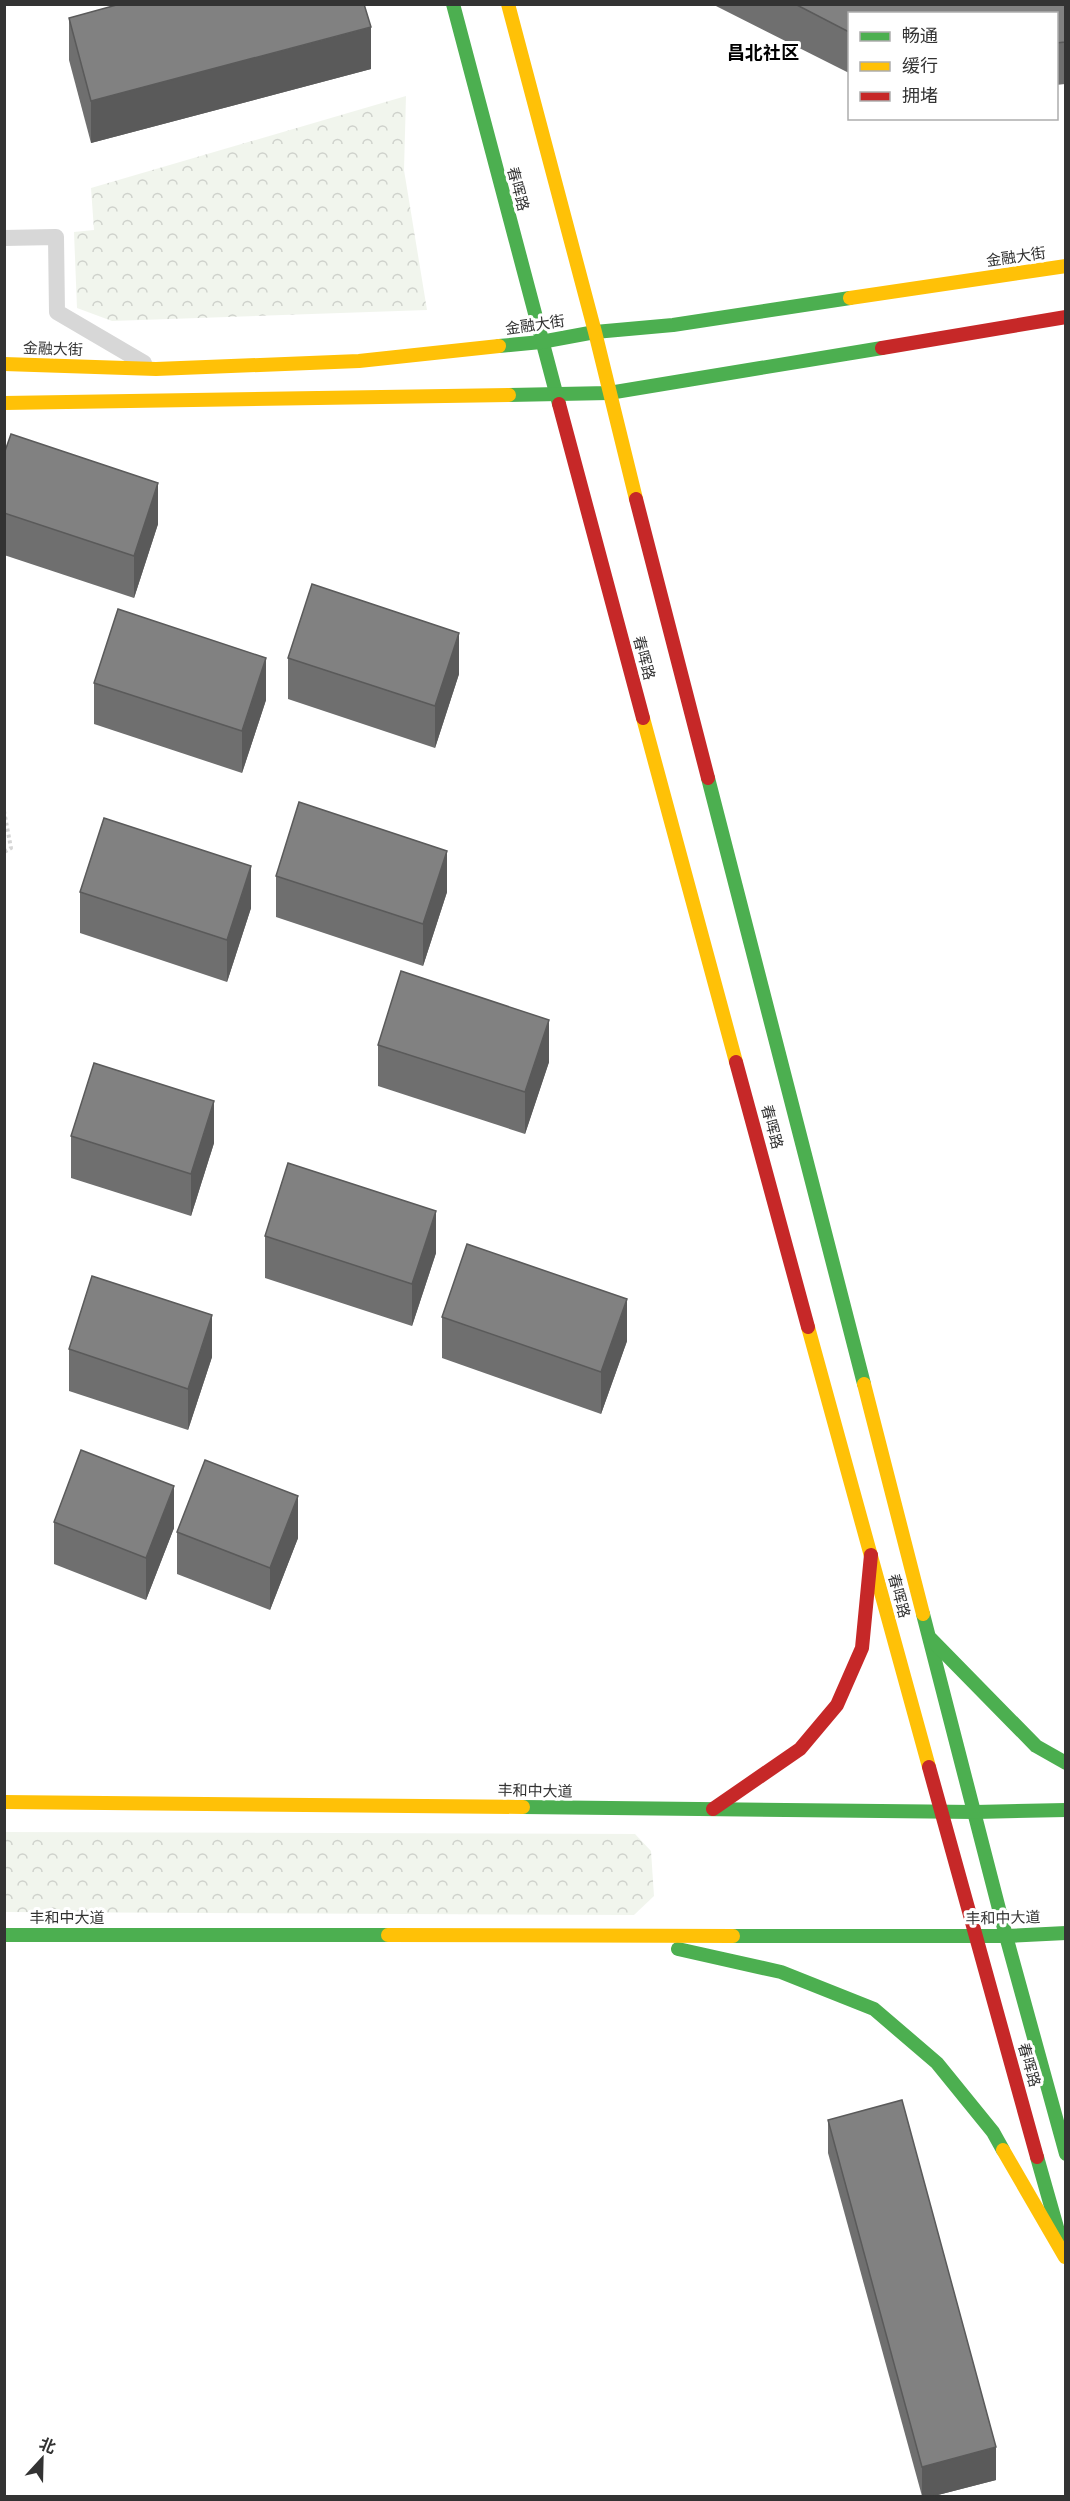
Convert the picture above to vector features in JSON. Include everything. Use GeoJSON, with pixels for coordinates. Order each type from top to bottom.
{"type":"FeatureCollection","features":[{"type":"Feature","properties":{"kind":"street","name":"春晖路"},"geometry":{"type":"LineString","coordinates":[[453,4],[555,394],[941,1812],[1065,2257]]}},
{"type":"Feature","properties":{"kind":"street","name":"春晖路"},"geometry":{"type":"LineString","coordinates":[[508,4],[595,332],[1006,1936],[1065,2154]]}},
{"type":"Feature","properties":{"kind":"street","name":"金融大街"},"geometry":{"type":"LineString","coordinates":[[4,364],[156,369],[359,361],[541,342],[595,332],[673,325],[1065,266]]}},
{"type":"Feature","properties":{"kind":"street"},"geometry":{"type":"LineString","coordinates":[[4,403],[609,393],[1065,317]]}},
{"type":"Feature","properties":{"kind":"street"},"geometry":{"type":"LineString","coordinates":[[713,1809],[800,1749],[837,1704],[862,1648],[871,1555]]}},
{"type":"Feature","properties":{"kind":"street"},"geometry":{"type":"LineString","coordinates":[[930,1639],[1036,1746],[1065,1763]]}},
{"type":"Feature","properties":{"kind":"street","name":"丰和中大道"},"geometry":{"type":"LineString","coordinates":[[4,1802],[941,1812],[1065,1810]]}},
{"type":"Feature","properties":{"kind":"street","name":"丰和中大道"},"geometry":{"type":"LineString","coordinates":[[4,1935],[1006,1936],[1065,1933]]}},
{"type":"Feature","properties":{"kind":"street"},"geometry":{"type":"LineString","coordinates":[[614,1935],[781,1972],[874,2009],[936,2063],[993,2132],[1065,2257]]}},
{"type":"Feature","properties":{"kind":"lane"},"geometry":{"type":"LineString","coordinates":[[4,238],[56,237],[57,312],[156,369]]}},
{"type":"Feature","properties":{"kind":"path"},"geometry":{"type":"LineString","coordinates":[[4,811],[11,848],[4,852]]}},
{"type":"Feature","properties":{"kind":"green space"},"geometry":{"type":"Polygon","coordinates":[[[406,96],[404,170],[427,310],[112,321],[77,308],[74,232],[94,230],[91,188],[406,96]]]}},
{"type":"Feature","properties":{"kind":"green space"},"geometry":{"type":"Polygon","coordinates":[[[5,1832],[635,1834],[651,1851],[654,1896],[634,1915],[5,1912],[5,1832]]]}},
{"type":"Feature","properties":{"kind":"building"},"geometry":{"type":"Polygon","coordinates":[[[120,4],[364,4],[371,27],[91,101],[69,18],[120,4]]]}},
{"type":"Feature","properties":{"kind":"building"},"geometry":{"type":"Polygon","coordinates":[[[795,4],[1065,4],[1065,42],[1058,43],[1058,12],[848,12],[848,31],[795,4]]]}},
{"type":"Feature","properties":{"kind":"building"},"geometry":{"type":"Polygon","coordinates":[[[11,434],[158,483],[134,556],[4,513],[4,454],[11,434]]]}},
{"type":"Feature","properties":{"kind":"building"},"geometry":{"type":"Polygon","coordinates":[[[312,584],[459,633],[435,706],[288,658],[312,584]]]}},
{"type":"Feature","properties":{"kind":"building"},"geometry":{"type":"Polygon","coordinates":[[[118,609],[266,658],[242,731],[94,683],[118,609]]]}},
{"type":"Feature","properties":{"kind":"building"},"geometry":{"type":"Polygon","coordinates":[[[299,802],[447,851],[423,924],[276,876],[299,802]]]}},
{"type":"Feature","properties":{"kind":"building"},"geometry":{"type":"Polygon","coordinates":[[[104,818],[251,866],[227,940],[80,892],[104,818]]]}},
{"type":"Feature","properties":{"kind":"building"},"geometry":{"type":"Polygon","coordinates":[[[401,971],[549,1020],[525,1092],[378,1045],[401,971]]]}},
{"type":"Feature","properties":{"kind":"building"},"geometry":{"type":"Polygon","coordinates":[[[94,1063],[214,1101],[191,1174],[71,1136],[94,1063]]]}},
{"type":"Feature","properties":{"kind":"building"},"geometry":{"type":"Polygon","coordinates":[[[288,1163],[436,1211],[412,1284],[265,1236],[288,1163]]]}},
{"type":"Feature","properties":{"kind":"building"},"geometry":{"type":"Polygon","coordinates":[[[467,1244],[627,1299],[601,1372],[442,1317],[467,1244]]]}},
{"type":"Feature","properties":{"kind":"building"},"geometry":{"type":"Polygon","coordinates":[[[92,1276],[212,1315],[188,1389],[69,1349],[92,1276]]]}},
{"type":"Feature","properties":{"kind":"building"},"geometry":{"type":"Polygon","coordinates":[[[81,1450],[174,1486],[146,1558],[54,1522],[81,1450]]]}},
{"type":"Feature","properties":{"kind":"building"},"geometry":{"type":"Polygon","coordinates":[[[205,1460],[298,1496],[270,1568],[177,1532],[205,1460]]]}},
{"type":"Feature","properties":{"kind":"building"},"geometry":{"type":"Polygon","coordinates":[[[902,2100],[996,2447],[922,2467],[828,2120],[902,2100]]]}},
{"type":"Feature","properties":{"kind":"traffic: fast"},"geometry":{"type":"LineString","coordinates":[[453,4],[559,404]]}},
{"type":"Feature","properties":{"kind":"traffic: fast"},"geometry":{"type":"LineString","coordinates":[[499,346],[541,342],[595,332],[673,325],[850,298]]}},
{"type":"Feature","properties":{"kind":"traffic: fast"},"geometry":{"type":"LineString","coordinates":[[509,395],[609,393],[882,348]]}},
{"type":"Feature","properties":{"kind":"traffic: fast"},"geometry":{"type":"LineString","coordinates":[[708,778],[864,1384]]}},
{"type":"Feature","properties":{"kind":"traffic: fast"},"geometry":{"type":"LineString","coordinates":[[923,1614],[1006,1936],[1066,2154]]}},
{"type":"Feature","properties":{"kind":"traffic: fast"},"geometry":{"type":"LineString","coordinates":[[931,1639],[1036,1746],[1066,1763]]}},
{"type":"Feature","properties":{"kind":"traffic: fast"},"geometry":{"type":"LineString","coordinates":[[523,1807],[975,1812],[1066,1810]]}},
{"type":"Feature","properties":{"kind":"traffic: fast"},"geometry":{"type":"LineString","coordinates":[[733,1936],[1006,1936],[1066,1933]]}},
{"type":"Feature","properties":{"kind":"traffic: fast"},"geometry":{"type":"LineString","coordinates":[[4,1935],[388,1935]]}},
{"type":"Feature","properties":{"kind":"traffic: fast"},"geometry":{"type":"LineString","coordinates":[[678,1949],[781,1972],[874,2009],[937,2063],[993,2132],[1003,2150]]}},
{"type":"Feature","properties":{"kind":"traffic: fast"},"geometry":{"type":"LineString","coordinates":[[1037,2157],[1060,2238]]}},
{"type":"Feature","properties":{"kind":"traffic: slow"},"geometry":{"type":"LineString","coordinates":[[508,4],[595,332],[636,499]]}},
{"type":"Feature","properties":{"kind":"traffic: slow"},"geometry":{"type":"LineString","coordinates":[[850,298],[1066,266]]}},
{"type":"Feature","properties":{"kind":"traffic: slow"},"geometry":{"type":"LineString","coordinates":[[4,364],[156,369],[359,361],[499,346]]}},
{"type":"Feature","properties":{"kind":"traffic: slow"},"geometry":{"type":"LineString","coordinates":[[4,403],[509,395]]}},
{"type":"Feature","properties":{"kind":"traffic: slow"},"geometry":{"type":"LineString","coordinates":[[643,718],[736,1062]]}},
{"type":"Feature","properties":{"kind":"traffic: slow"},"geometry":{"type":"LineString","coordinates":[[808,1327],[929,1767]]}},
{"type":"Feature","properties":{"kind":"traffic: slow"},"geometry":{"type":"LineString","coordinates":[[864,1384],[923,1614]]}},
{"type":"Feature","properties":{"kind":"traffic: slow"},"geometry":{"type":"LineString","coordinates":[[4,1802],[523,1807]]}},
{"type":"Feature","properties":{"kind":"traffic: slow"},"geometry":{"type":"LineString","coordinates":[[388,1935],[733,1936]]}},
{"type":"Feature","properties":{"kind":"traffic: slow"},"geometry":{"type":"LineString","coordinates":[[1003,2150],[1065,2257]]}},
{"type":"Feature","properties":{"kind":"traffic: jam"},"geometry":{"type":"LineString","coordinates":[[882,348],[1066,317]]}},
{"type":"Feature","properties":{"kind":"traffic: jam"},"geometry":{"type":"LineString","coordinates":[[559,404],[643,718]]}},
{"type":"Feature","properties":{"kind":"traffic: jam"},"geometry":{"type":"LineString","coordinates":[[636,499],[708,778]]}},
{"type":"Feature","properties":{"kind":"traffic: jam"},"geometry":{"type":"LineString","coordinates":[[736,1062],[808,1327]]}},
{"type":"Feature","properties":{"kind":"traffic: jam"},"geometry":{"type":"LineString","coordinates":[[713,1809],[800,1749],[837,1705],[862,1648],[871,1555]]}},
{"type":"Feature","properties":{"kind":"traffic: jam"},"geometry":{"type":"LineString","coordinates":[[929,1767],[1037,2157]]}},
{"type":"Feature","properties":{"kind":"district","name":"昌北社区"},"geometry":{"type":"Point","coordinates":[763,53]}}]}
